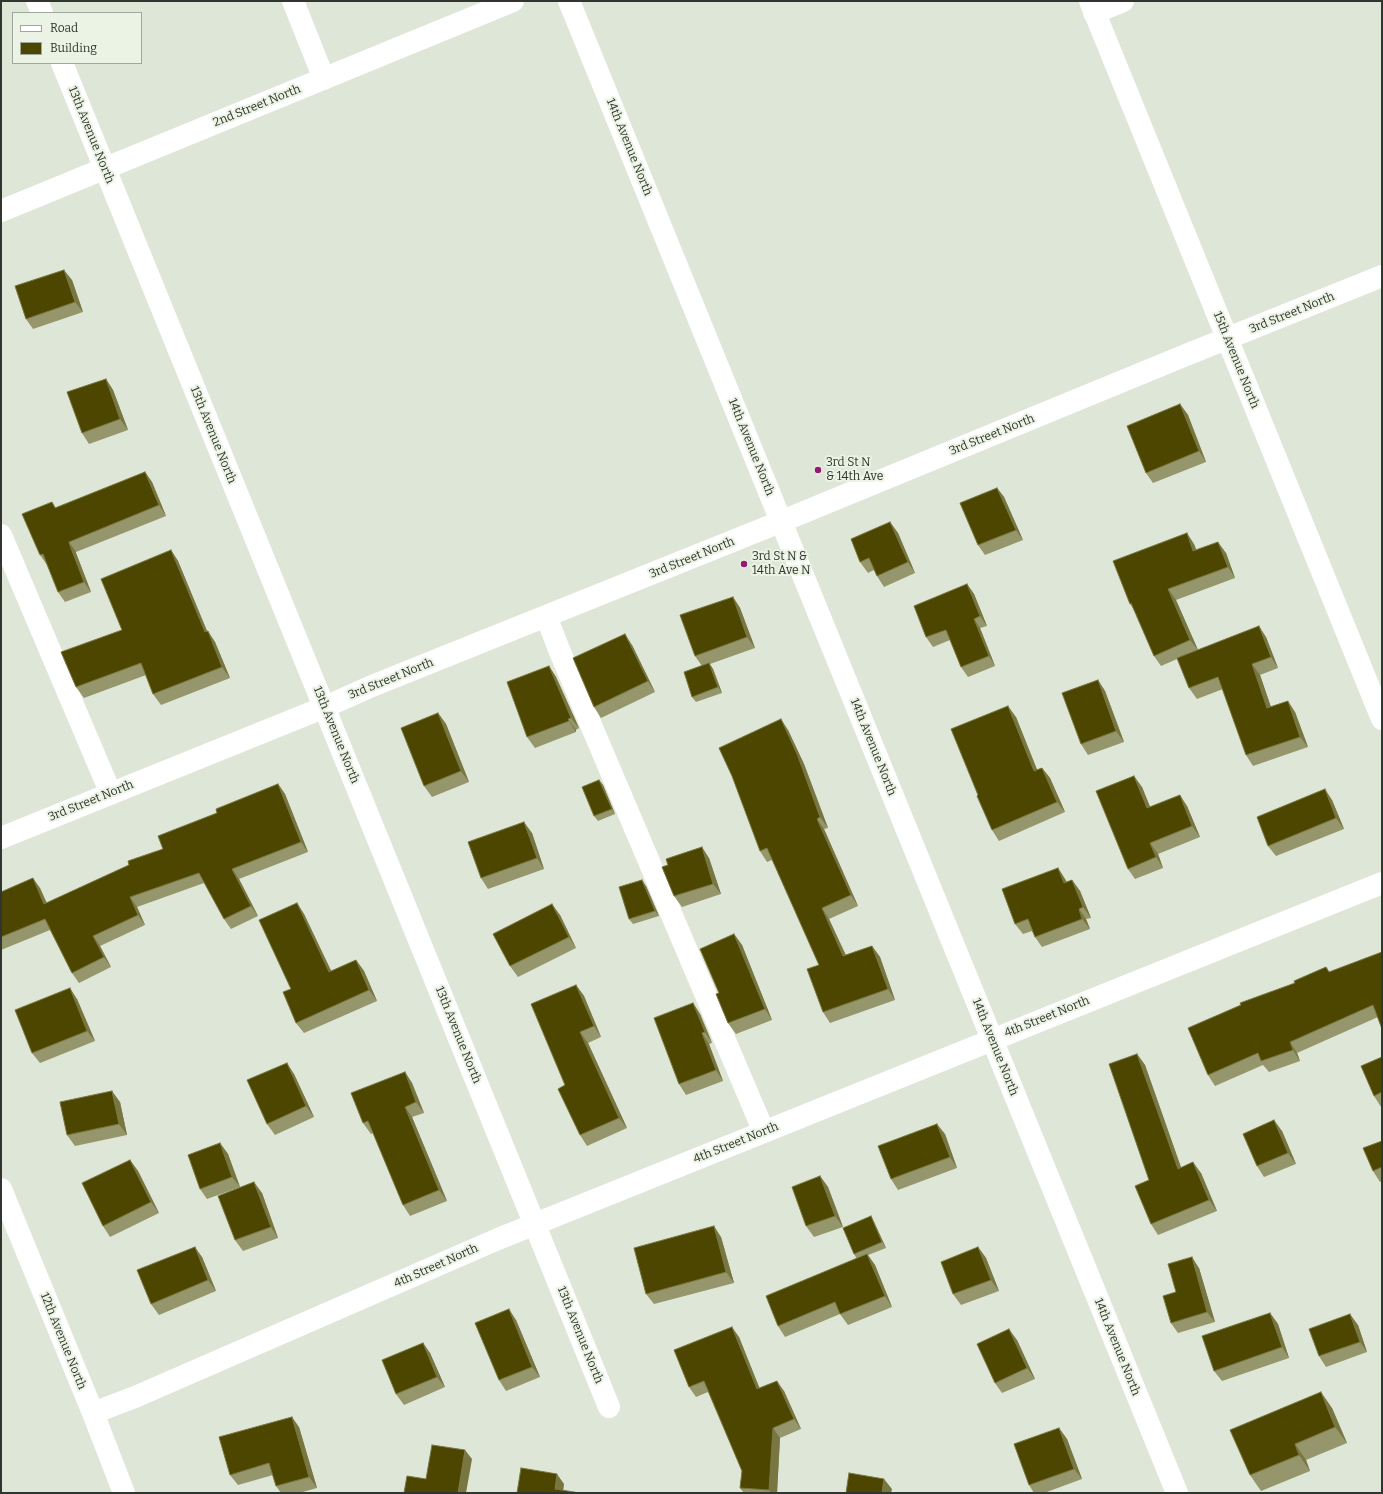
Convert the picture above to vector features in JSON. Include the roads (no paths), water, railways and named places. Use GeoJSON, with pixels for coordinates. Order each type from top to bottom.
{"type":"FeatureCollection","features":[{"type":"Feature","properties":{"kind":"street"},"geometry":{"type":"LineString","coordinates":[[37,1],[42,12]]}},
{"type":"Feature","properties":{"kind":"street"},"geometry":{"type":"LineString","coordinates":[[293,1],[324,79]]}},
{"type":"Feature","properties":{"kind":"street","name":"2nd Street North"},"geometry":{"type":"LineString","coordinates":[[1,211],[513,1]]}},
{"type":"Feature","properties":{"kind":"street","name":"14th Avenue North"},"geometry":{"type":"LineString","coordinates":[[569,1],[780,522],[799,565],[1177,1493]]}},
{"type":"Feature","properties":{"kind":"street"},"geometry":{"type":"LineString","coordinates":[[1092,7],[1123,1]]}},
{"type":"Feature","properties":{"kind":"street","name":"15th Avenue North"},"geometry":{"type":"LineString","coordinates":[[1092,7],[1382,718]]}},
{"type":"Feature","properties":{"kind":"street","name":"13th Avenue North"},"geometry":{"type":"LineString","coordinates":[[62,64],[609,1407]]}},
{"type":"Feature","properties":{"kind":"street","name":"3rd Street North"},"geometry":{"type":"LineString","coordinates":[[1,838],[1382,276]]}},
{"type":"Feature","properties":{"kind":"street"},"geometry":{"type":"LineString","coordinates":[[1,535],[111,794]]}},
{"type":"Feature","properties":{"kind":"street"},"geometry":{"type":"LineString","coordinates":[[546,616],[764,1132]]}},
{"type":"Feature","properties":{"kind":"street","name":"4th Street North"},"geometry":{"type":"LineString","coordinates":[[93,1414],[498,1239],[1382,883]]}},
{"type":"Feature","properties":{"kind":"street","name":"12th Avenue North"},"geometry":{"type":"LineString","coordinates":[[1,1189],[124,1493]]}},
{"type":"Feature","properties":{"kind":"place","name":"3rd St N & 14th Ave"},"geometry":{"type":"Point","coordinates":[818,470]}},
{"type":"Feature","properties":{"kind":"place","name":"3rd St N & 14th Ave N"},"geometry":{"type":"Point","coordinates":[744,564]}}]}
